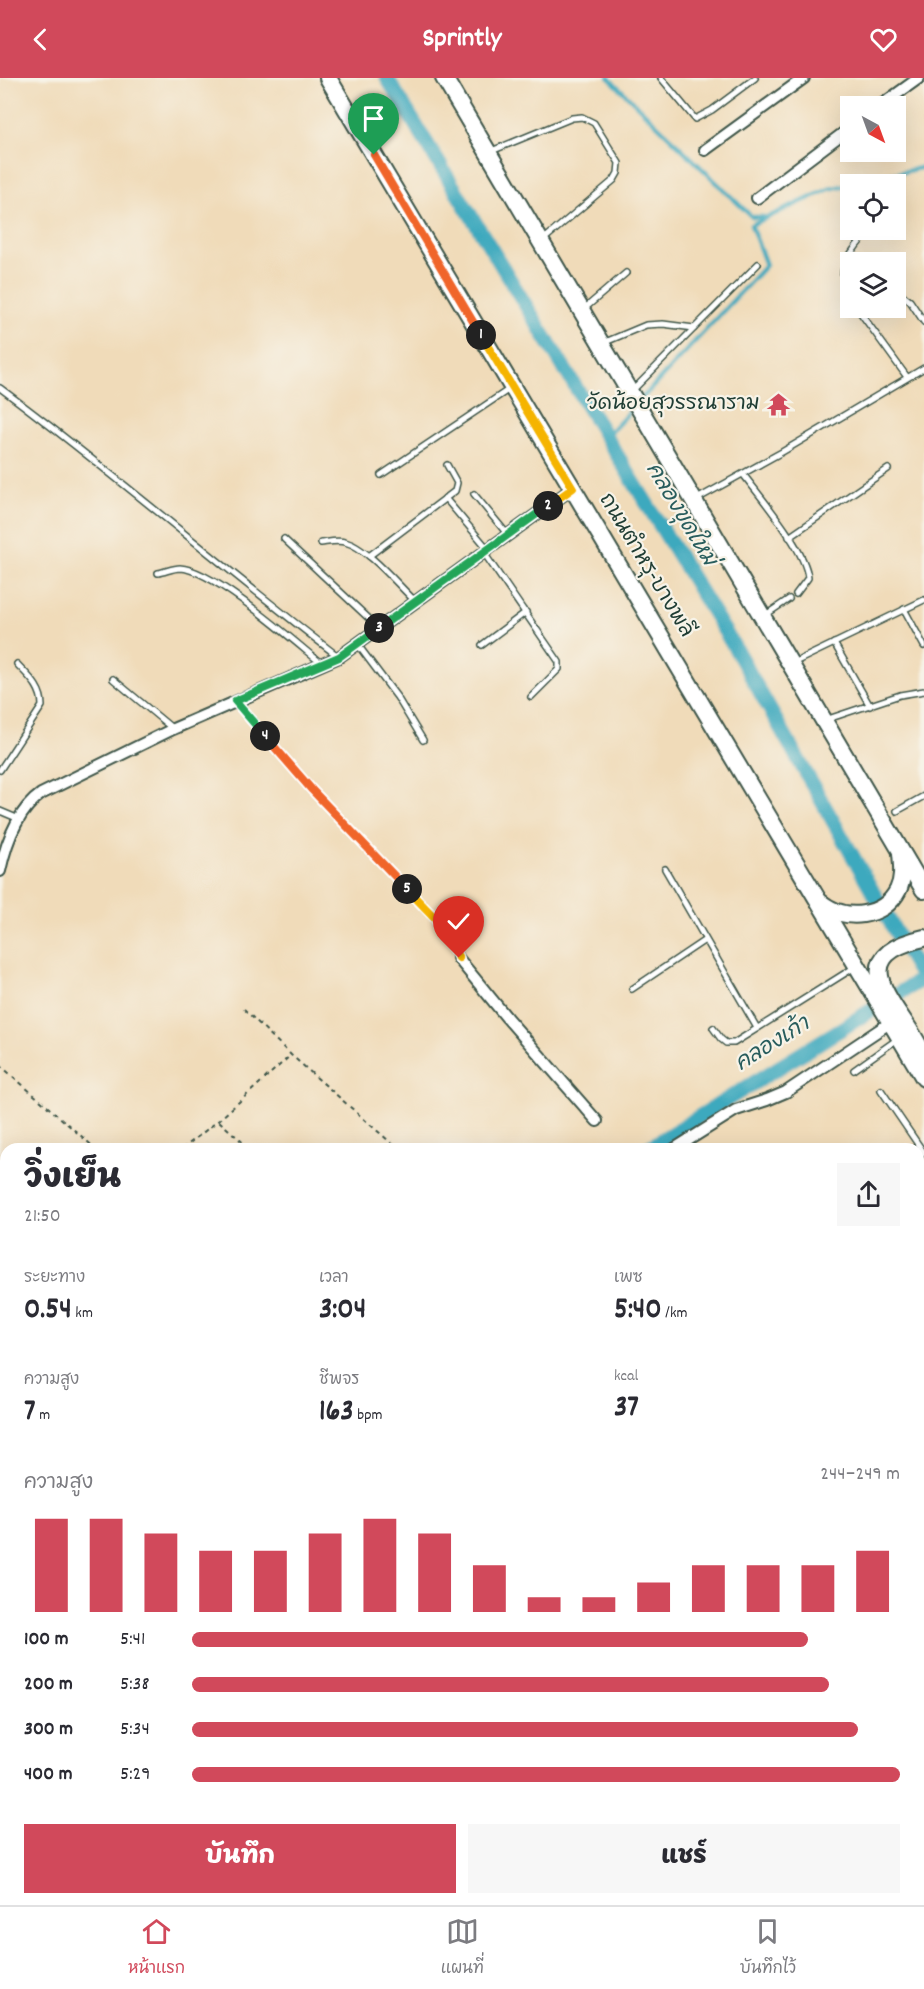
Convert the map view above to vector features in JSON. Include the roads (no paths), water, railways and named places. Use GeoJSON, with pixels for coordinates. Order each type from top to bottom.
{"type":"FeatureCollection","features":[{"type":"Feature","properties":{"kind":"main road","name":"ถนนตำหรุ-บางพลี"},"geometry":{"type":"LineString","coordinates":[[328,78],[856,966],[877,988],[900,1037],[924,1078]]}},
{"type":"Feature","properties":{"kind":"main road"},"geometry":{"type":"LineString","coordinates":[[444,78],[924,890]]}},
{"type":"Feature","properties":{"kind":"main road"},"geometry":{"type":"LineString","coordinates":[[818,901],[832,910],[849,915],[872,912],[883,906],[894,896],[900,884],[901,850]]}},
{"type":"Feature","properties":{"kind":"main road"},"geometry":{"type":"LineString","coordinates":[[877,988],[878,970],[884,958],[900,947],[924,939]]}},
{"type":"Feature","properties":{"kind":"main road"},"geometry":{"type":"LineString","coordinates":[[892,1016],[924,1057]]}},
{"type":"Feature","properties":{"kind":"street"},"geometry":{"type":"LineString","coordinates":[[705,150],[804,78]]}},
{"type":"Feature","properties":{"kind":"street"},"geometry":{"type":"LineString","coordinates":[[894,96],[919,78]]}},
{"type":"Feature","properties":{"kind":"street"},"geometry":{"type":"LineString","coordinates":[[757,198],[840,136]]}},
{"type":"Feature","properties":{"kind":"street"},"geometry":{"type":"LineString","coordinates":[[0,871],[19,819],[30,802],[41,794],[173,729],[339,657],[573,488]]}},
{"type":"Feature","properties":{"kind":"street"},"geometry":{"type":"LineString","coordinates":[[459,958],[507,1018],[597,1121]]}},
{"type":"Feature","properties":{"kind":"street"},"geometry":{"type":"LineString","coordinates":[[684,1143],[736,1110],[786,1092],[892,1016]]}},
{"type":"Feature","properties":{"kind":"lane"},"geometry":{"type":"LineString","coordinates":[[662,78],[695,119],[712,110],[755,78]]}},
{"type":"Feature","properties":{"kind":"lane"},"geometry":{"type":"LineString","coordinates":[[488,152],[572,118],[582,117],[594,123],[619,163],[618,173],[614,180],[541,242]]}},
{"type":"Feature","properties":{"kind":"lane"},"geometry":{"type":"LineString","coordinates":[[852,252],[862,240]]}},
{"type":"Feature","properties":{"kind":"lane"},"geometry":{"type":"LineString","coordinates":[[630,393],[758,264]]}},
{"type":"Feature","properties":{"kind":"lane"},"geometry":{"type":"LineString","coordinates":[[582,311],[626,273]]}},
{"type":"Feature","properties":{"kind":"lane"},"geometry":{"type":"LineString","coordinates":[[906,298],[924,321]]}},
{"type":"Feature","properties":{"kind":"lane"},"geometry":{"type":"LineString","coordinates":[[866,318],[907,378]]}},
{"type":"Feature","properties":{"kind":"lane"},"geometry":{"type":"LineString","coordinates":[[601,344],[646,325],[663,324],[694,328]]}},
{"type":"Feature","properties":{"kind":"lane"},"geometry":{"type":"LineString","coordinates":[[694,501],[924,368]]}},
{"type":"Feature","properties":{"kind":"lane"},"geometry":{"type":"LineString","coordinates":[[381,475],[512,387]]}},
{"type":"Feature","properties":{"kind":"lane"},"geometry":{"type":"LineString","coordinates":[[0,388],[67,438],[339,657]]}},
{"type":"Feature","properties":{"kind":"lane"},"geometry":{"type":"LineString","coordinates":[[369,556],[458,487],[447,465]]}},
{"type":"Feature","properties":{"kind":"lane"},"geometry":{"type":"LineString","coordinates":[[789,537],[888,469]]}},
{"type":"Feature","properties":{"kind":"lane"},"geometry":{"type":"LineString","coordinates":[[743,474],[789,537],[807,570],[808,578],[796,594]]}},
{"type":"Feature","properties":{"kind":"lane"},"geometry":{"type":"LineString","coordinates":[[474,494],[508,535]]}},
{"type":"Feature","properties":{"kind":"lane"},"geometry":{"type":"LineString","coordinates":[[445,498],[485,550],[559,662],[559,669],[531,697]]}},
{"type":"Feature","properties":{"kind":"lane"},"geometry":{"type":"LineString","coordinates":[[284,539],[379,628]]}},
{"type":"Feature","properties":{"kind":"lane"},"geometry":{"type":"LineString","coordinates":[[321,543],[342,541],[351,544],[369,556],[415,601]]}},
{"type":"Feature","properties":{"kind":"lane"},"geometry":{"type":"LineString","coordinates":[[158,573],[179,568],[189,570],[212,581],[257,610],[322,664]]}},
{"type":"Feature","properties":{"kind":"lane"},"geometry":{"type":"LineString","coordinates":[[762,616],[789,599]]}},
{"type":"Feature","properties":{"kind":"lane"},"geometry":{"type":"LineString","coordinates":[[790,664],[924,600]]}},
{"type":"Feature","properties":{"kind":"lane"},"geometry":{"type":"LineString","coordinates":[[904,609],[924,646]]}},
{"type":"Feature","properties":{"kind":"lane"},"geometry":{"type":"LineString","coordinates":[[482,645],[526,612]]}},
{"type":"Feature","properties":{"kind":"lane"},"geometry":{"type":"LineString","coordinates":[[834,643],[870,706]]}},
{"type":"Feature","properties":{"kind":"lane"},"geometry":{"type":"LineString","coordinates":[[358,645],[397,697],[423,740]]}},
{"type":"Feature","properties":{"kind":"lane"},"geometry":{"type":"LineString","coordinates":[[0,770],[42,706],[42,696],[38,687],[17,664]]}},
{"type":"Feature","properties":{"kind":"lane"},"geometry":{"type":"LineString","coordinates":[[113,679],[173,729]]}},
{"type":"Feature","properties":{"kind":"lane"},"geometry":{"type":"LineString","coordinates":[[824,721],[900,694],[924,691]]}},
{"type":"Feature","properties":{"kind":"lane"},"geometry":{"type":"LineString","coordinates":[[235,701],[312,790],[435,918],[459,958]]}},
{"type":"Feature","properties":{"kind":"lane"},"geometry":{"type":"LineString","coordinates":[[897,811],[924,796]]}},
{"type":"Feature","properties":{"kind":"lane"},"geometry":{"type":"LineString","coordinates":[[0,811],[19,819]]}},
{"type":"Feature","properties":{"kind":"lane"},"geometry":{"type":"LineString","coordinates":[[665,868],[757,1028]]}},
{"type":"Feature","properties":{"kind":"lane"},"geometry":{"type":"LineString","coordinates":[[632,989],[705,940]]}},
{"type":"Feature","properties":{"kind":"lane"},"geometry":{"type":"LineString","coordinates":[[713,1028],[721,1040],[726,1043],[734,1042],[856,966]]}},
{"type":"Feature","properties":{"kind":"lane"},"geometry":{"type":"LineString","coordinates":[[854,1070],[900,1037]]}},
{"type":"Feature","properties":{"kind":"lane"},"geometry":{"type":"LineString","coordinates":[[881,1090],[917,1143]]}},
{"type":"Feature","properties":{"kind":"waterway","name":"คลองขุดใหม่"},"geometry":{"type":"LineString","coordinates":[[387,78],[738,653],[924,982]]}},
{"type":"Feature","properties":{"kind":"waterway"},"geometry":{"type":"LineString","coordinates":[[609,78],[752,217],[764,217]]}},
{"type":"Feature","properties":{"kind":"waterway"},"geometry":{"type":"LineString","coordinates":[[606,437],[766,265],[751,225],[829,189],[924,167]]}},
{"type":"Feature","properties":{"kind":"waterway","name":"คลองเก้า"},"geometry":{"type":"LineString","coordinates":[[657,1143],[922,979]]}},
{"type":"Feature","properties":{"kind":"place","name":"วัดน้อยสุวรรณาราม"},"geometry":{"type":"Point","coordinates":[778,405]}}]}
